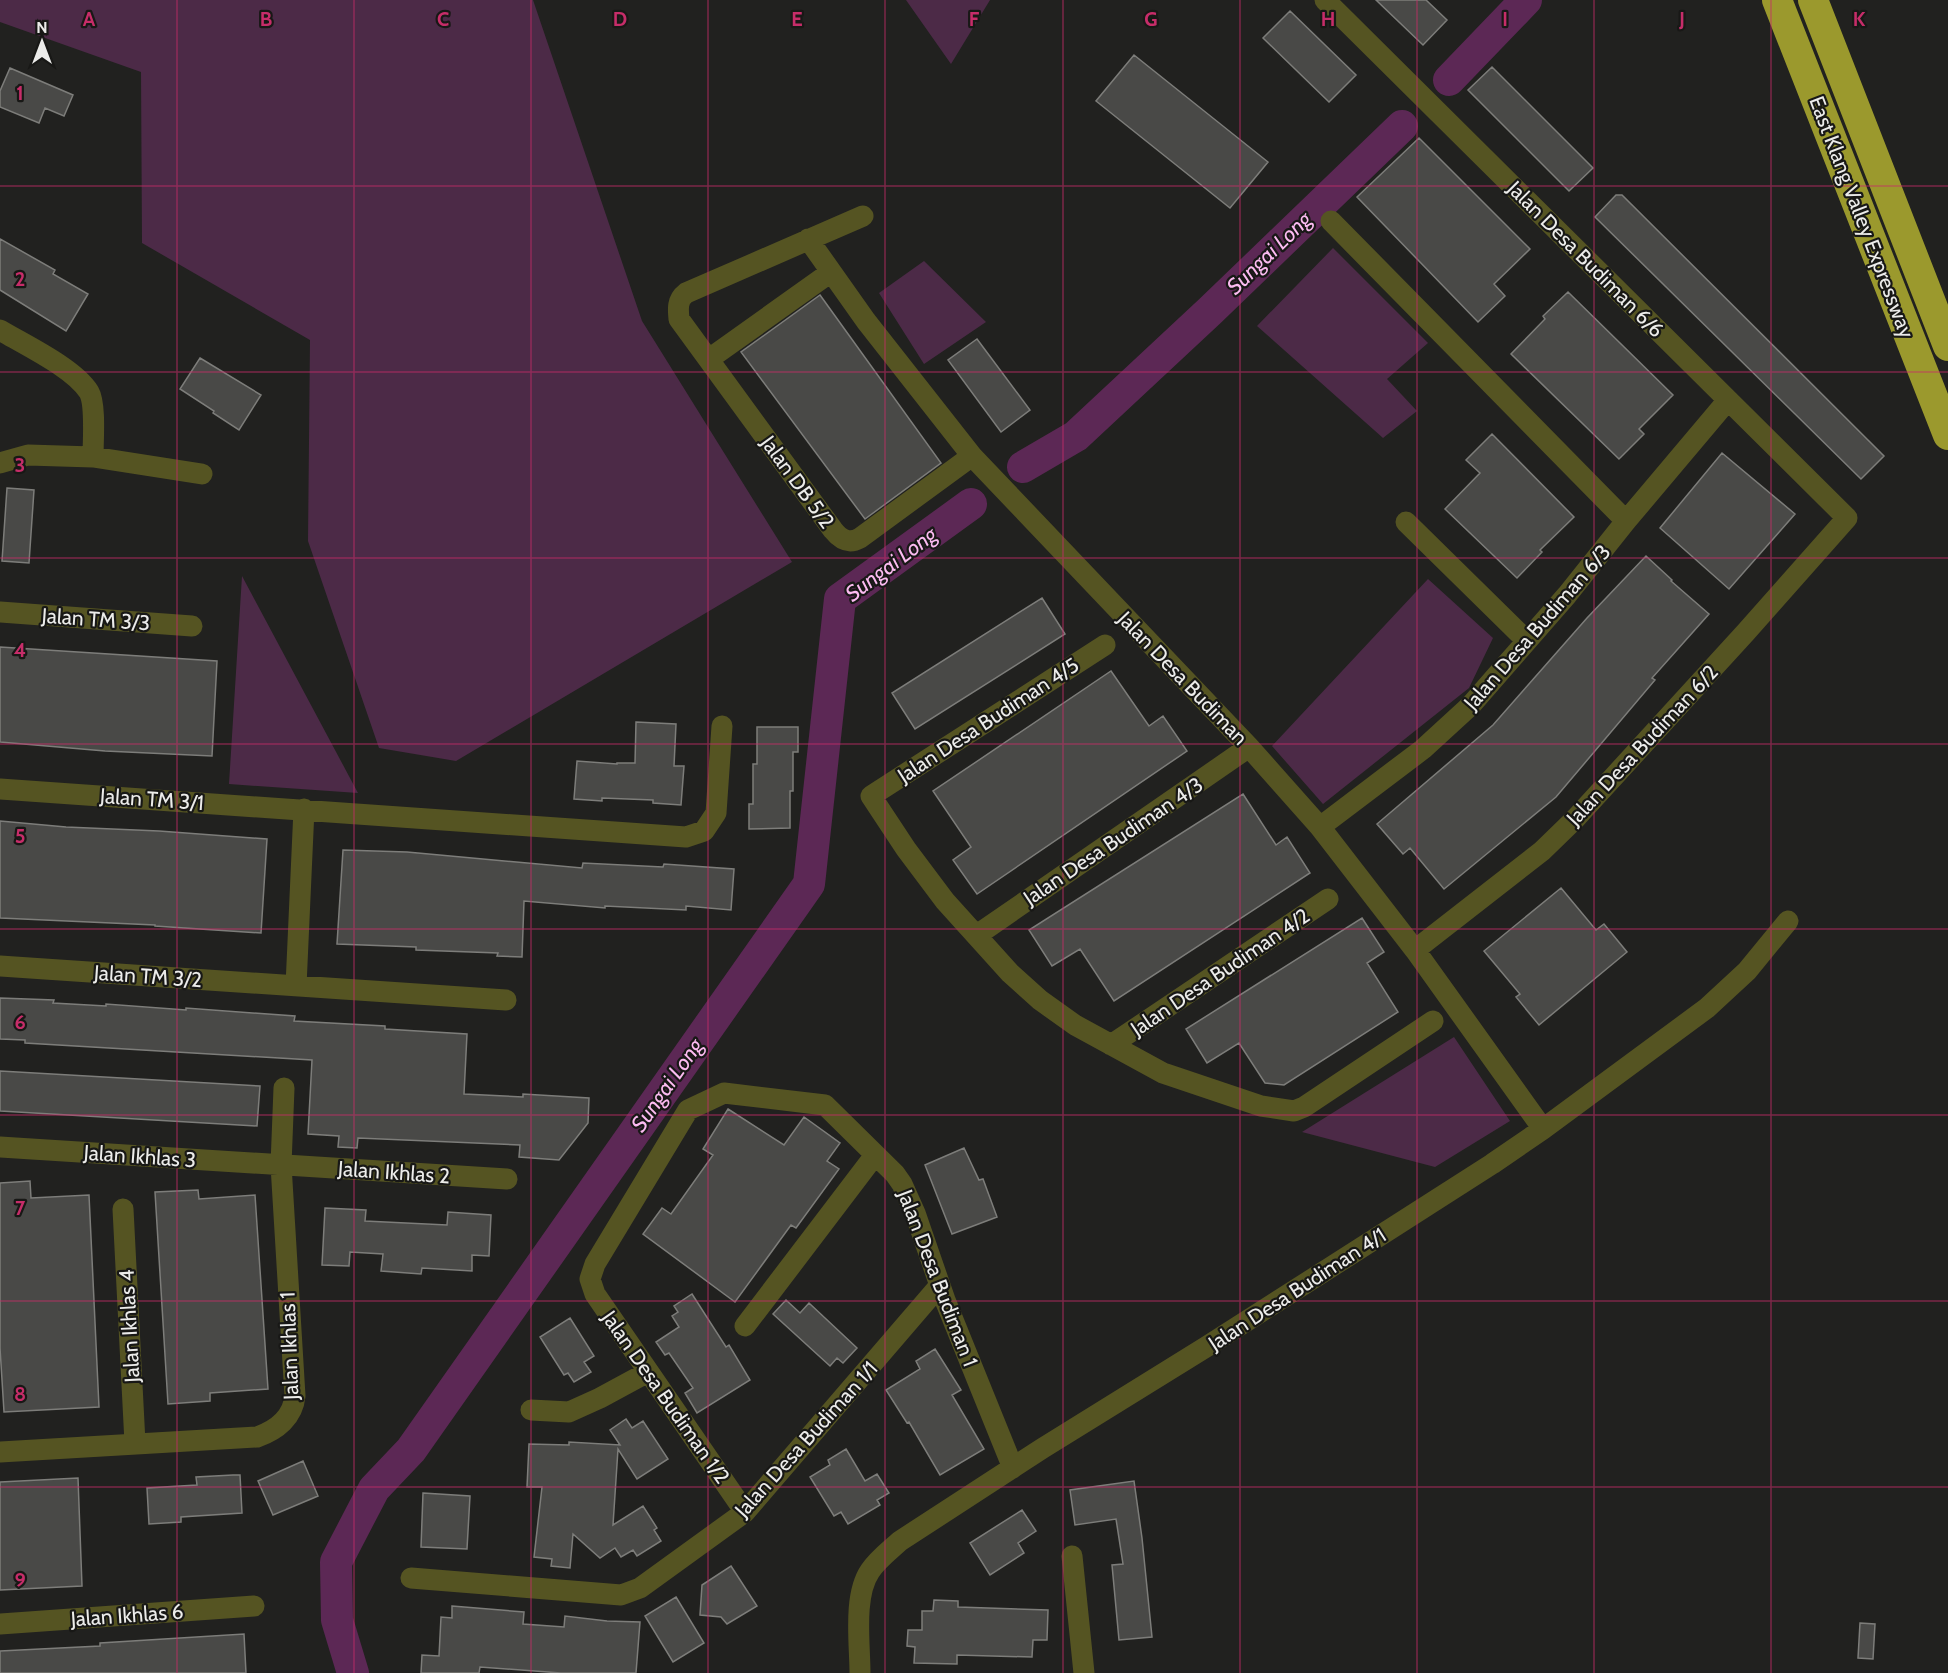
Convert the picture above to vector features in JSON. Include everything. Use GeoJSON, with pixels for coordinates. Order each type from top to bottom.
{"type":"FeatureCollection","features":[{"type":"Feature","properties":{"kind":"highway","name":"East Klang Valley Expressway"},"geometry":{"type":"LineString","coordinates":[[1777,0],[1948,435]]}},
{"type":"Feature","properties":{"kind":"highway","name":"East Klang Valley Expressway"},"geometry":{"type":"LineString","coordinates":[[1813,0],[1948,346]]}},
{"type":"Feature","properties":{"kind":"street","name":"Jalan Desa Budiman 6/6"},"geometry":{"type":"LineString","coordinates":[[1325,0],[1847,518]]}},
{"type":"Feature","properties":{"kind":"street"},"geometry":{"type":"LineString","coordinates":[[808,239],[863,216]]}},
{"type":"Feature","properties":{"kind":"street"},"geometry":{"type":"LineString","coordinates":[[1331,221],[1626,521]]}},
{"type":"Feature","properties":{"kind":"street","name":"Jalan Desa Budiman"},"geometry":{"type":"LineString","coordinates":[[808,239],[866,321],[972,456],[1249,747],[1320,827],[1415,950],[1543,1129]]}},
{"type":"Feature","properties":{"kind":"street","name":"Jalan DB 5/2"},"geometry":{"type":"LineString","coordinates":[[808,239],[686,293],[679,303],[680,319],[833,531],[844,540],[854,541],[860,538],[972,456]]}},
{"type":"Feature","properties":{"kind":"street"},"geometry":{"type":"LineString","coordinates":[[708,359],[831,272]]}},
{"type":"Feature","properties":{"kind":"street"},"geometry":{"type":"LineString","coordinates":[[0,330],[70,372],[90,393],[94,419],[93,457]]}},
{"type":"Feature","properties":{"kind":"street","name":"Jalan Desa Budiman 6/3"},"geometry":{"type":"LineString","coordinates":[[1320,827],[1451,725],[1567,595],[1728,400]]}},
{"type":"Feature","properties":{"kind":"street"},"geometry":{"type":"LineString","coordinates":[[0,463],[28,455],[93,457],[202,474]]}},
{"type":"Feature","properties":{"kind":"street","name":"Jalan Desa Budiman 6/2"},"geometry":{"type":"LineString","coordinates":[[1415,950],[1542,850],[1576,818],[1847,518]]}},
{"type":"Feature","properties":{"kind":"street"},"geometry":{"type":"LineString","coordinates":[[1406,522],[1526,640]]}},
{"type":"Feature","properties":{"kind":"street","name":"Jalan TM 3/3"},"geometry":{"type":"LineString","coordinates":[[0,612],[192,626]]}},
{"type":"Feature","properties":{"kind":"street","name":"Jalan Desa Budiman 4/5"},"geometry":{"type":"LineString","coordinates":[[976,935],[945,901],[906,849],[871,796],[1105,645]]}},
{"type":"Feature","properties":{"kind":"street","name":"Jalan TM 3/1"},"geometry":{"type":"LineString","coordinates":[[0,789],[686,837],[704,831],[716,813],[722,726]]}},
{"type":"Feature","properties":{"kind":"street","name":"Jalan Desa Budiman 4/3"},"geometry":{"type":"LineString","coordinates":[[976,935],[1249,747]]}},
{"type":"Feature","properties":{"kind":"street"},"geometry":{"type":"LineString","coordinates":[[296,986],[304,809]]}},
{"type":"Feature","properties":{"kind":"street","name":"Jalan Desa Budiman 4/2"},"geometry":{"type":"LineString","coordinates":[[1111,1045],[1328,899]]}},
{"type":"Feature","properties":{"kind":"street","name":"Jalan Desa Budiman 4/1"},"geometry":{"type":"LineString","coordinates":[[860,1673],[859,1606],[862,1589],[868,1573],[900,1541],[1014,1468],[1201,1339],[1492,1164],[1543,1129],[1707,1008],[1747,970],[1788,921]]}},
{"type":"Feature","properties":{"kind":"street"},"geometry":{"type":"LineString","coordinates":[[976,935],[1010,973],[1040,1000],[1075,1024],[1163,1073],[1261,1106],[1293,1111],[1310,1104],[1433,1021]]}},
{"type":"Feature","properties":{"kind":"street","name":"Jalan TM 3/2"},"geometry":{"type":"LineString","coordinates":[[0,966],[506,1000]]}},
{"type":"Feature","properties":{"kind":"street","name":"Jalan Ikhlas 1"},"geometry":{"type":"LineString","coordinates":[[0,1452],[257,1437],[282,1424],[291,1410],[295,1396],[280,1165],[284,1089]]}},
{"type":"Feature","properties":{"kind":"street","name":"Jalan Desa Budiman 1"},"geometry":{"type":"LineString","coordinates":[[590,1279],[595,1264],[688,1110],[724,1093],[825,1105],[895,1174],[908,1195],[940,1285],[1014,1468]]}},
{"type":"Feature","properties":{"kind":"street","name":"Jalan Ikhlas 3"},"geometry":{"type":"LineString","coordinates":[[0,1147],[280,1165]]}},
{"type":"Feature","properties":{"kind":"street"},"geometry":{"type":"LineString","coordinates":[[745,1326],[875,1155]]}},
{"type":"Feature","properties":{"kind":"street","name":"Jalan Ikhlas 2"},"geometry":{"type":"LineString","coordinates":[[280,1165],[507,1179]]}},
{"type":"Feature","properties":{"kind":"street","name":"Jalan Ikhlas 4"},"geometry":{"type":"LineString","coordinates":[[123,1209],[135,1443]]}},
{"type":"Feature","properties":{"kind":"street","name":"Jalan Desa Budiman 1/2"},"geometry":{"type":"LineString","coordinates":[[590,1279],[595,1294],[746,1512]]}},
{"type":"Feature","properties":{"kind":"street","name":"Jalan Desa Budiman 1/1"},"geometry":{"type":"LineString","coordinates":[[411,1578],[621,1595],[640,1587],[746,1512],[940,1285]]}},
{"type":"Feature","properties":{"kind":"street"},"geometry":{"type":"LineString","coordinates":[[531,1410],[569,1412],[648,1372]]}},
{"type":"Feature","properties":{"kind":"street"},"geometry":{"type":"LineString","coordinates":[[1072,1556],[1084,1673]]}},
{"type":"Feature","properties":{"kind":"street","name":"Jalan Ikhlas 6"},"geometry":{"type":"LineString","coordinates":[[0,1624],[254,1606]]}},
{"type":"Feature","properties":{"kind":"shaded area"},"geometry":{"type":"Polygon","coordinates":[[[0,0],[533,0],[642,321],[792,562],[456,761],[379,748],[308,541],[310,340],[142,243],[141,72],[0,22],[0,0]]]}},
{"type":"Feature","properties":{"kind":"shaded area"},"geometry":{"type":"Polygon","coordinates":[[[906,0],[990,0],[951,64],[906,0]]]}},
{"type":"Feature","properties":{"kind":"shaded area"},"geometry":{"type":"Polygon","coordinates":[[[1333,248],[1428,343],[1387,379],[1417,411],[1383,438],[1257,326],[1333,248]]]}},
{"type":"Feature","properties":{"kind":"shaded area"},"geometry":{"type":"Polygon","coordinates":[[[924,261],[986,322],[924,364],[879,293],[924,261]]]}},
{"type":"Feature","properties":{"kind":"shaded area"},"geometry":{"type":"Polygon","coordinates":[[[242,576],[358,793],[229,784],[242,576]]]}},
{"type":"Feature","properties":{"kind":"shaded area"},"geometry":{"type":"Polygon","coordinates":[[[1428,579],[1493,638],[1469,688],[1323,804],[1272,746],[1428,579]]]}},
{"type":"Feature","properties":{"kind":"shaded area"},"geometry":{"type":"Polygon","coordinates":[[[1454,1037],[1510,1121],[1435,1167],[1302,1132],[1454,1037]]]}},
{"type":"Feature","properties":{"kind":"building"},"geometry":{"type":"Polygon","coordinates":[[[1376,0],[1426,0],[1447,20],[1423,45],[1376,0]]]}},
{"type":"Feature","properties":{"kind":"building"},"geometry":{"type":"Polygon","coordinates":[[[1290,11],[1356,75],[1329,102],[1263,38],[1290,11]]]}},
{"type":"Feature","properties":{"kind":"building"},"geometry":{"type":"Polygon","coordinates":[[[1134,55],[1268,162],[1230,208],[1096,101],[1134,55]]]}},
{"type":"Feature","properties":{"kind":"building"},"geometry":{"type":"Polygon","coordinates":[[[1492,67],[1593,168],[1569,191],[1468,90],[1492,67]]]}},
{"type":"Feature","properties":{"kind":"building"},"geometry":{"type":"Polygon","coordinates":[[[10,68],[73,95],[64,116],[45,108],[39,123],[0,107],[0,91],[10,68]]]}},
{"type":"Feature","properties":{"kind":"building"},"geometry":{"type":"Polygon","coordinates":[[[1419,138],[1530,249],[1494,284],[1505,296],[1478,322],[1357,197],[1419,138]]]}},
{"type":"Feature","properties":{"kind":"building"},"geometry":{"type":"Polygon","coordinates":[[[1616,195],[1622,195],[1884,456],[1861,479],[1595,217],[1616,195]]]}},
{"type":"Feature","properties":{"kind":"building"},"geometry":{"type":"Polygon","coordinates":[[[0,239],[55,270],[53,274],[88,294],[66,331],[0,290],[0,239]]]}},
{"type":"Feature","properties":{"kind":"building"},"geometry":{"type":"Polygon","coordinates":[[[1568,292],[1673,395],[1639,429],[1644,434],[1619,459],[1511,354],[1545,319],[1543,316],[1568,292]]]}},
{"type":"Feature","properties":{"kind":"building"},"geometry":{"type":"Polygon","coordinates":[[[820,295],[941,463],[865,519],[741,352],[820,295]]]}},
{"type":"Feature","properties":{"kind":"building"},"geometry":{"type":"Polygon","coordinates":[[[977,339],[1030,410],[1001,432],[948,360],[977,339]]]}},
{"type":"Feature","properties":{"kind":"building"},"geometry":{"type":"Polygon","coordinates":[[[200,358],[261,395],[239,430],[180,389],[200,358]]]}},
{"type":"Feature","properties":{"kind":"building"},"geometry":{"type":"Polygon","coordinates":[[[1492,434],[1574,517],[1540,550],[1542,552],[1517,578],[1445,509],[1480,473],[1466,460],[1492,434]]]}},
{"type":"Feature","properties":{"kind":"building"},"geometry":{"type":"Polygon","coordinates":[[[1722,453],[1795,514],[1729,589],[1660,528],[1722,453]]]}},
{"type":"Feature","properties":{"kind":"building"},"geometry":{"type":"Polygon","coordinates":[[[7,488],[34,490],[29,563],[2,561],[7,488]]]}},
{"type":"Feature","properties":{"kind":"building"},"geometry":{"type":"Polygon","coordinates":[[[1646,556],[1709,614],[1652,678],[1655,680],[1556,797],[1444,889],[1410,848],[1403,854],[1377,824],[1493,725],[1587,618],[1646,556]]]}},
{"type":"Feature","properties":{"kind":"building"},"geometry":{"type":"Polygon","coordinates":[[[1042,598],[1065,634],[915,729],[892,693],[1042,598]]]}},
{"type":"Feature","properties":{"kind":"building"},"geometry":{"type":"Polygon","coordinates":[[[0,647],[217,661],[212,756],[105,751],[0,742],[0,647]]]}},
{"type":"Feature","properties":{"kind":"building"},"geometry":{"type":"Polygon","coordinates":[[[1111,671],[1149,726],[1163,716],[1187,751],[977,894],[953,860],[971,847],[933,791],[1111,671]]]}},
{"type":"Feature","properties":{"kind":"building"},"geometry":{"type":"Polygon","coordinates":[[[636,722],[676,724],[674,766],[684,766],[681,805],[653,803],[653,800],[574,799],[577,761],[635,763],[636,722]]]}},
{"type":"Feature","properties":{"kind":"building"},"geometry":{"type":"Polygon","coordinates":[[[757,727],[798,727],[798,752],[793,752],[790,828],[749,829],[749,804],[753,804],[753,764],[757,764],[757,727]]]}},
{"type":"Feature","properties":{"kind":"building"},"geometry":{"type":"Polygon","coordinates":[[[1243,794],[1276,845],[1287,837],[1310,873],[1114,1001],[1080,949],[1052,966],[1029,930],[1243,794]]]}},
{"type":"Feature","properties":{"kind":"building"},"geometry":{"type":"Polygon","coordinates":[[[0,821],[267,839],[261,933],[155,925],[0,918],[0,821]]]}},
{"type":"Feature","properties":{"kind":"building"},"geometry":{"type":"Polygon","coordinates":[[[343,850],[407,852],[582,868],[583,863],[663,867],[664,864],[734,869],[731,910],[686,906],[686,910],[605,906],[605,908],[524,901],[522,957],[497,956],[498,953],[416,950],[416,947],[337,944],[343,850]]]}},
{"type":"Feature","properties":{"kind":"building"},"geometry":{"type":"Polygon","coordinates":[[[1561,888],[1596,930],[1604,924],[1627,952],[1539,1025],[1516,997],[1520,994],[1484,951],[1561,888]]]}},
{"type":"Feature","properties":{"kind":"building"},"geometry":{"type":"Polygon","coordinates":[[[1362,918],[1384,952],[1367,963],[1398,1012],[1284,1085],[1265,1083],[1239,1043],[1207,1063],[1186,1029],[1362,918]]]}},
{"type":"Feature","properties":{"kind":"building"},"geometry":{"type":"Polygon","coordinates":[[[0,998],[295,1016],[294,1021],[385,1026],[385,1029],[467,1034],[464,1094],[523,1097],[523,1094],[589,1098],[588,1123],[559,1160],[519,1157],[520,1145],[358,1138],[357,1148],[338,1147],[339,1136],[308,1134],[312,1060],[25,1043],[25,1040],[0,1039],[0,998]]]}},
{"type":"Feature","properties":{"kind":"building"},"geometry":{"type":"Polygon","coordinates":[[[0,1071],[260,1086],[257,1126],[0,1111],[0,1071]]]}},
{"type":"Feature","properties":{"kind":"building"},"geometry":{"type":"Polygon","coordinates":[[[728,1109],[784,1145],[804,1117],[840,1143],[827,1161],[839,1169],[796,1228],[791,1225],[735,1302],[643,1234],[662,1208],[671,1214],[713,1155],[703,1149],[728,1109]]]}},
{"type":"Feature","properties":{"kind":"building"},"geometry":{"type":"Polygon","coordinates":[[[964,1148],[979,1180],[983,1179],[997,1217],[952,1234],[925,1165],[964,1148]]]}},
{"type":"Feature","properties":{"kind":"building"},"geometry":{"type":"Polygon","coordinates":[[[30,1181],[31,1198],[89,1195],[99,1407],[4,1412],[0,1348],[0,1183],[30,1181]]]}},
{"type":"Feature","properties":{"kind":"building"},"geometry":{"type":"Polygon","coordinates":[[[198,1190],[199,1199],[255,1195],[268,1389],[210,1393],[210,1401],[168,1404],[155,1192],[198,1190]]]}},
{"type":"Feature","properties":{"kind":"building"},"geometry":{"type":"Polygon","coordinates":[[[325,1208],[366,1210],[365,1221],[447,1225],[448,1212],[491,1215],[489,1256],[472,1255],[472,1271],[422,1268],[421,1274],[381,1271],[383,1254],[350,1252],[349,1266],[322,1265],[325,1208]]]}},
{"type":"Feature","properties":{"kind":"building"},"geometry":{"type":"Polygon","coordinates":[[[692,1294],[726,1347],[729,1345],[750,1380],[697,1413],[685,1393],[693,1388],[669,1353],[665,1355],[656,1342],[679,1327],[672,1316],[678,1312],[674,1306],[692,1294]]]}},
{"type":"Feature","properties":{"kind":"building"},"geometry":{"type":"Polygon","coordinates":[[[786,1300],[800,1313],[809,1303],[857,1348],[843,1363],[837,1358],[830,1366],[773,1314],[786,1300]]]}},
{"type":"Feature","properties":{"kind":"building"},"geometry":{"type":"Polygon","coordinates":[[[570,1318],[594,1356],[584,1362],[591,1372],[574,1382],[568,1373],[564,1375],[540,1337],[570,1318]]]}},
{"type":"Feature","properties":{"kind":"building"},"geometry":{"type":"Polygon","coordinates":[[[935,1349],[961,1390],[952,1395],[984,1449],[940,1475],[909,1422],[907,1423],[886,1390],[920,1369],[916,1361],[935,1349]]]}},
{"type":"Feature","properties":{"kind":"building"},"geometry":{"type":"Polygon","coordinates":[[[626,1419],[632,1428],[643,1421],[668,1459],[637,1479],[618,1449],[613,1525],[643,1506],[657,1528],[654,1530],[661,1541],[637,1556],[633,1550],[621,1557],[615,1548],[600,1558],[573,1534],[570,1568],[551,1566],[552,1559],[534,1557],[542,1487],[527,1487],[529,1444],[569,1445],[569,1442],[620,1445],[610,1430],[626,1419]]]}},
{"type":"Feature","properties":{"kind":"building"},"geometry":{"type":"Polygon","coordinates":[[[846,1449],[865,1481],[877,1474],[889,1493],[877,1500],[880,1505],[848,1524],[841,1512],[834,1516],[810,1477],[830,1465],[828,1460],[846,1449]]]}},
{"type":"Feature","properties":{"kind":"building"},"geometry":{"type":"Polygon","coordinates":[[[303,1461],[318,1496],[273,1515],[258,1481],[303,1461]]]}},
{"type":"Feature","properties":{"kind":"building"},"geometry":{"type":"Polygon","coordinates":[[[240,1475],[242,1513],[181,1517],[181,1522],[149,1524],[147,1488],[197,1485],[196,1477],[240,1475]]]}},
{"type":"Feature","properties":{"kind":"building"},"geometry":{"type":"Polygon","coordinates":[[[78,1478],[82,1586],[0,1590],[0,1482],[78,1478]]]}},
{"type":"Feature","properties":{"kind":"building"},"geometry":{"type":"Polygon","coordinates":[[[1134,1481],[1152,1637],[1119,1640],[1112,1565],[1123,1564],[1116,1519],[1075,1525],[1070,1490],[1134,1481]]]}},
{"type":"Feature","properties":{"kind":"building"},"geometry":{"type":"Polygon","coordinates":[[[423,1493],[470,1496],[467,1549],[421,1547],[423,1493]]]}},
{"type":"Feature","properties":{"kind":"building"},"geometry":{"type":"Polygon","coordinates":[[[1022,1510],[1036,1531],[1018,1543],[1024,1553],[990,1575],[970,1543],[1022,1510]]]}},
{"type":"Feature","properties":{"kind":"building"},"geometry":{"type":"Polygon","coordinates":[[[731,1566],[757,1606],[727,1624],[721,1617],[700,1615],[702,1585],[731,1566]]]}},
{"type":"Feature","properties":{"kind":"building"},"geometry":{"type":"Polygon","coordinates":[[[676,1597],[704,1643],[673,1662],[645,1616],[676,1597]]]}},
{"type":"Feature","properties":{"kind":"building"},"geometry":{"type":"Polygon","coordinates":[[[934,1600],[958,1601],[958,1607],[1048,1610],[1047,1640],[1033,1640],[1032,1657],[957,1655],[957,1664],[914,1663],[915,1647],[907,1646],[908,1630],[922,1630],[922,1611],[933,1611],[934,1600]]]}},
{"type":"Feature","properties":{"kind":"building"},"geometry":{"type":"Polygon","coordinates":[[[452,1606],[524,1612],[523,1624],[564,1627],[565,1616],[640,1622],[636,1673],[561,1673],[480,1667],[479,1673],[421,1673],[422,1655],[439,1656],[441,1617],[452,1618],[452,1606]]]}},
{"type":"Feature","properties":{"kind":"building"},"geometry":{"type":"Polygon","coordinates":[[[1860,1623],[1875,1624],[1873,1659],[1858,1658],[1860,1623]]]}},
{"type":"Feature","properties":{"kind":"building"},"geometry":{"type":"Polygon","coordinates":[[[244,1634],[246,1673],[0,1673],[0,1651],[100,1646],[100,1643],[244,1634]]]}},
{"type":"Feature","properties":{"kind":"waterway","name":"Sungai Long"},"geometry":{"type":"LineString","coordinates":[[1449,80],[1526,0]]}},
{"type":"Feature","properties":{"kind":"waterway","name":"Sungai Long"},"geometry":{"type":"LineString","coordinates":[[1023,467],[1076,436],[1402,126]]}},
{"type":"Feature","properties":{"kind":"waterway","name":"Sungai Long"},"geometry":{"type":"LineString","coordinates":[[353,1673],[337,1620],[336,1562],[374,1489],[411,1450],[809,884],[840,599],[971,504]]}}]}
